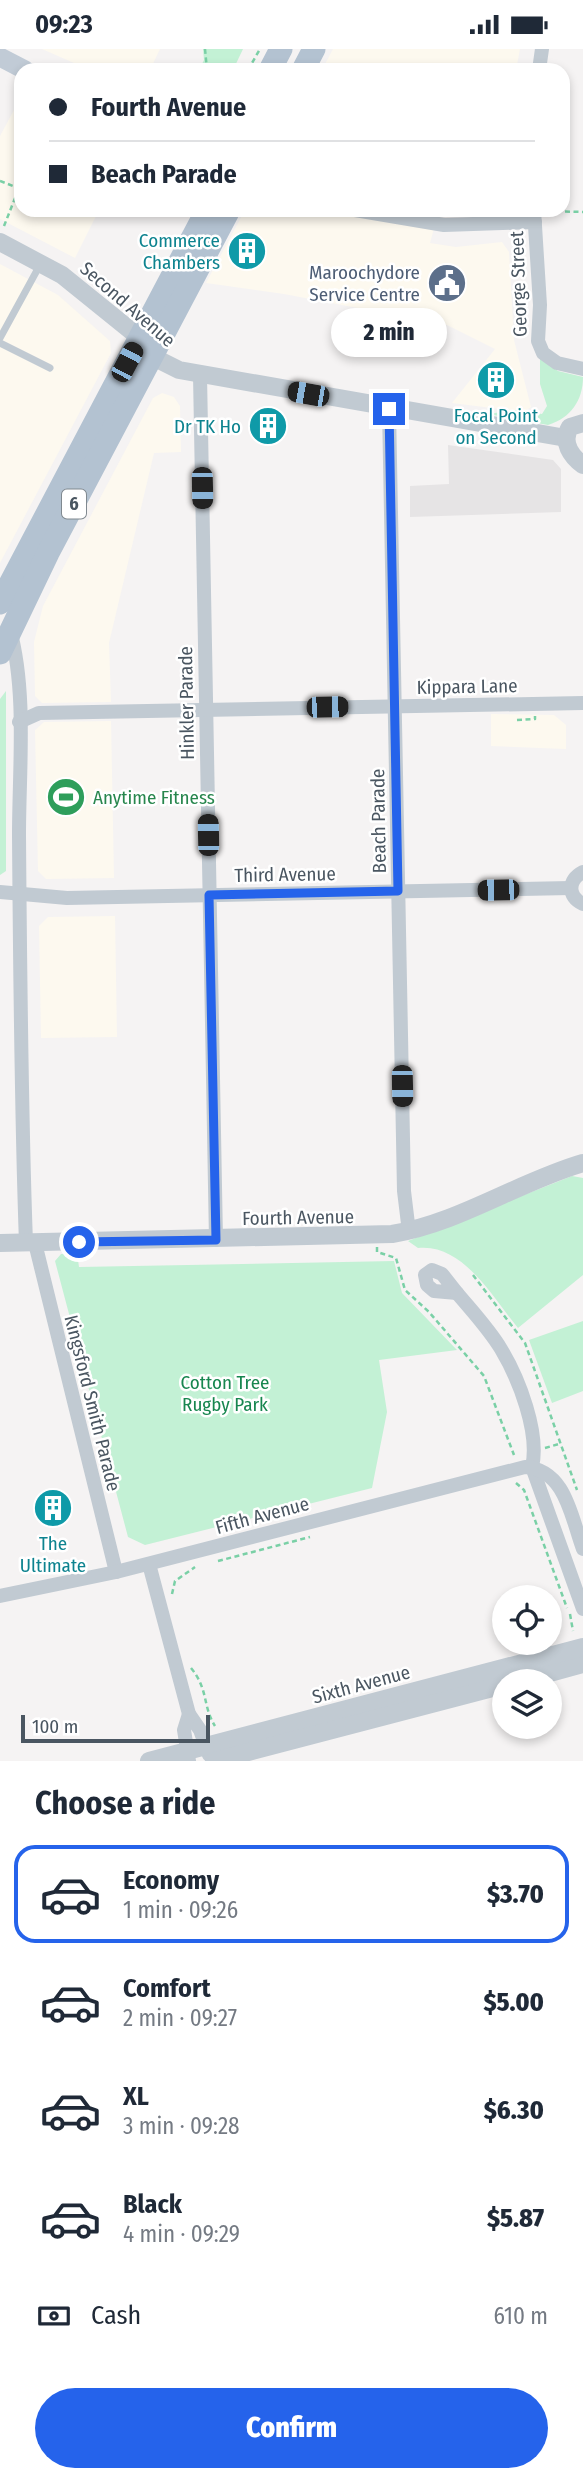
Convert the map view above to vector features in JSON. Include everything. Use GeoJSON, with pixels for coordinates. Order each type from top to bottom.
{"type":"FeatureCollection","features":[{"type":"Feature","properties":{"kind":"main road","name":"6"},"geometry":{"type":"LineString","coordinates":[[0,603],[203,217]]}},
{"type":"Feature","properties":{"kind":"main road","name":"6"},"geometry":{"type":"LineString","coordinates":[[0,653],[10,629],[225,217]]}},
{"type":"Feature","properties":{"kind":"street"},"geometry":{"type":"LineString","coordinates":[[397,217],[444,225],[510,217]]}},
{"type":"Feature","properties":{"kind":"street","name":"George Street"},"geometry":{"type":"LineString","coordinates":[[535,217],[540,348],[556,363],[583,369]]}},
{"type":"Feature","properties":{"kind":"street","name":"Second Avenue"},"geometry":{"type":"LineString","coordinates":[[2,234],[62,275],[140,338],[153,357],[178,370],[389,409],[566,437]]}},
{"type":"Feature","properties":{"kind":"street","name":"Hinkler Parade"},"geometry":{"type":"LineString","coordinates":[[200,375],[216,1240]]}},
{"type":"Feature","properties":{"kind":"street","name":"Beach Parade"},"geometry":{"type":"LineString","coordinates":[[389,409],[404,1191],[409,1232]]}},
{"type":"Feature","properties":{"kind":"street"},"geometry":{"type":"LineString","coordinates":[[583,423],[570,427],[566,437],[570,453],[583,465]]}},
{"type":"Feature","properties":{"kind":"street","name":"Kingsford Smith Parade"},"geometry":{"type":"LineString","coordinates":[[10,629],[18,656],[19,896],[30,1243],[116,1572]]}},
{"type":"Feature","properties":{"kind":"street","name":"Kippara Lane"},"geometry":{"type":"LineString","coordinates":[[19,722],[39,713],[583,703]]}},
{"type":"Feature","properties":{"kind":"street"},"geometry":{"type":"LineString","coordinates":[[583,872],[574,878],[571,888],[574,897],[583,904]]}},
{"type":"Feature","properties":{"kind":"street","name":"Third Avenue"},"geometry":{"type":"LineString","coordinates":[[0,892],[19,896],[209,895],[571,888]]}},
{"type":"Feature","properties":{"kind":"street"},"geometry":{"type":"LineString","coordinates":[[583,1151],[583,1160]]}},
{"type":"Feature","properties":{"kind":"street","name":"Fourth Avenue"},"geometry":{"type":"LineString","coordinates":[[0,1243],[375,1237],[409,1232],[583,1160]]}},
{"type":"Feature","properties":{"kind":"street"},"geometry":{"type":"LineString","coordinates":[[457,1293],[493,1336],[511,1368],[535,1438],[525,1468],[583,1609]]}},
{"type":"Feature","properties":{"kind":"street"},"geometry":{"type":"LineString","coordinates":[[525,1468],[546,1471],[559,1484],[583,1549]]}},
{"type":"Feature","properties":{"kind":"street","name":"Fifth Avenue"},"geometry":{"type":"LineString","coordinates":[[0,1595],[116,1572],[525,1468]]}},
{"type":"Feature","properties":{"kind":"street"},"geometry":{"type":"LineString","coordinates":[[149,1564],[189,1714],[197,1723],[210,1756]]}},
{"type":"Feature","properties":{"kind":"street","name":"Sixth Avenue"},"geometry":{"type":"LineString","coordinates":[[210,1756],[583,1647]]}},
{"type":"Feature","properties":{"kind":"street"},"geometry":{"type":"LineString","coordinates":[[562,1670],[583,1664]]}},
{"type":"Feature","properties":{"kind":"street","name":"Sixth Avenue"},"geometry":{"type":"LineString","coordinates":[[149,1761],[210,1756],[492,1688]]}},
{"type":"Feature","properties":{"kind":"street"},"geometry":{"type":"LineString","coordinates":[[188,1756],[184,1730],[189,1714]]}},
{"type":"Feature","properties":{"kind":"lane"},"geometry":{"type":"LineString","coordinates":[[41,263],[0,338],[50,368]]}},
{"type":"Feature","properties":{"kind":"path"},"geometry":{"type":"LineString","coordinates":[[2,234],[14,204]]}},
{"type":"Feature","properties":{"kind":"path"},"geometry":{"type":"LineString","coordinates":[[375,1237],[377,1252],[396,1258],[405,1290],[429,1312],[484,1376],[525,1468]]}},
{"type":"Feature","properties":{"kind":"path"},"geometry":{"type":"LineString","coordinates":[[473,1275],[525,1343],[578,1494]]}},
{"type":"Feature","properties":{"kind":"path"},"geometry":{"type":"LineString","coordinates":[[516,1483],[524,1490],[569,1610],[573,1631]]}},
{"type":"Feature","properties":{"kind":"path"},"geometry":{"type":"LineString","coordinates":[[212,1562],[317,1534]]}},
{"type":"Feature","properties":{"kind":"path"},"geometry":{"type":"LineString","coordinates":[[172,1597],[175,1581],[180,1574],[200,1565]]}},
{"type":"Feature","properties":{"kind":"path"},"geometry":{"type":"LineString","coordinates":[[188,1663],[202,1681],[208,1716],[215,1726]]}},
{"type":"Feature","properties":{"kind":"shaded area"},"geometry":{"type":"Polygon","coordinates":[[[42,49],[160,49],[153,63],[74,63],[42,49]]]}},
{"type":"Feature","properties":{"kind":"shaded area"},"geometry":{"type":"Polygon","coordinates":[[[333,49],[520,49],[517,63],[326,63],[333,49]]]}},
{"type":"Feature","properties":{"kind":"shaded area"},"geometry":{"type":"Polygon","coordinates":[[[14,110],[14,217],[96,217],[75,258],[0,219],[0,136],[14,110]]]}},
{"type":"Feature","properties":{"kind":"shaded area"},"geometry":{"type":"Polygon","coordinates":[[[241,217],[437,217],[430,243],[456,247],[502,242],[509,252],[514,340],[531,407],[524,412],[452,403],[495,349],[447,325],[284,294],[206,283],[241,217]]]}},
{"type":"Feature","properties":{"kind":"shaded area"},"geometry":{"type":"Polygon","coordinates":[[[0,264],[58,295],[110,341],[111,353],[0,563],[0,264]]]}},
{"type":"Feature","properties":{"kind":"shaded area"},"geometry":{"type":"Polygon","coordinates":[[[162,393],[174,397],[180,406],[181,452],[154,453],[109,643],[111,702],[42,703],[35,696],[34,642],[43,606],[153,398],[162,393]]]}},
{"type":"Feature","properties":{"kind":"shaded area"},"geometry":{"type":"Polygon","coordinates":[[[448,445],[553,460],[561,469],[561,512],[410,517],[410,486],[449,484],[448,445]]]}},
{"type":"Feature","properties":{"kind":"shaded area"},"geometry":{"type":"Polygon","coordinates":[[[491,714],[554,715],[566,725],[566,749],[491,746],[491,714]]]}},
{"type":"Feature","properties":{"kind":"shaded area"},"geometry":{"type":"Polygon","coordinates":[[[111,721],[114,878],[46,879],[38,871],[35,730],[44,722],[111,721]]]}},
{"type":"Feature","properties":{"kind":"shaded area"},"geometry":{"type":"Polygon","coordinates":[[[115,916],[117,1037],[41,1038],[39,926],[48,917],[115,916]]]}},
{"type":"Feature","properties":{"kind":"green space"},"geometry":{"type":"Polygon","coordinates":[[[203,49],[243,49],[236,63],[202,63],[203,49]]]}},
{"type":"Feature","properties":{"kind":"green space"},"geometry":{"type":"Polygon","coordinates":[[[540,358],[558,371],[583,377],[581,393],[569,413],[548,425],[488,414],[516,410],[542,414],[547,406],[540,384],[540,358]]]}},
{"type":"Feature","properties":{"kind":"green space"},"geometry":{"type":"Polygon","coordinates":[[[6,691],[6,871],[0,875],[0,699],[6,691]]]}},
{"type":"Feature","properties":{"kind":"green space"},"geometry":{"type":"Polygon","coordinates":[[[572,1176],[583,1178],[583,1275],[518,1328],[487,1288],[463,1263],[449,1254],[418,1248],[408,1241],[572,1176]]]}},
{"type":"Feature","properties":{"kind":"green space","name":"Cotton Tree Rugby Park"},"geometry":{"type":"Polygon","coordinates":[[[77,1253],[79,1267],[394,1261],[402,1293],[457,1350],[379,1360],[387,1412],[372,1488],[145,1545],[128,1537],[55,1261],[61,1254],[77,1253]]]}},
{"type":"Feature","properties":{"kind":"green space"},"geometry":{"type":"Polygon","coordinates":[[[583,1321],[583,1391],[552,1403],[529,1340],[583,1321]]]}},
{"type":"Feature","properties":{"kind":"place","name":"Commerce Chambers"},"geometry":{"type":"Point","coordinates":[247,251]}},
{"type":"Feature","properties":{"kind":"place","name":"Maroochydore Service Centre"},"geometry":{"type":"Point","coordinates":[447,283]}},
{"type":"Feature","properties":{"kind":"place","name":"Focal Point on Second"},"geometry":{"type":"Point","coordinates":[496,380]}},
{"type":"Feature","properties":{"kind":"place","name":"Dr TK Ho"},"geometry":{"type":"Point","coordinates":[268,426]}},
{"type":"Feature","properties":{"kind":"place","name":"Anytime Fitness"},"geometry":{"type":"Point","coordinates":[66,797]}},
{"type":"Feature","properties":{"kind":"place","name":"The Ultimate"},"geometry":{"type":"Point","coordinates":[53,1508]}},
{"type":"Feature","properties":{"kind":"route"},"geometry":{"type":"LineString","coordinates":[[79,1242],[216,1240],[209,895],[398,891],[389,409]]}}]}
